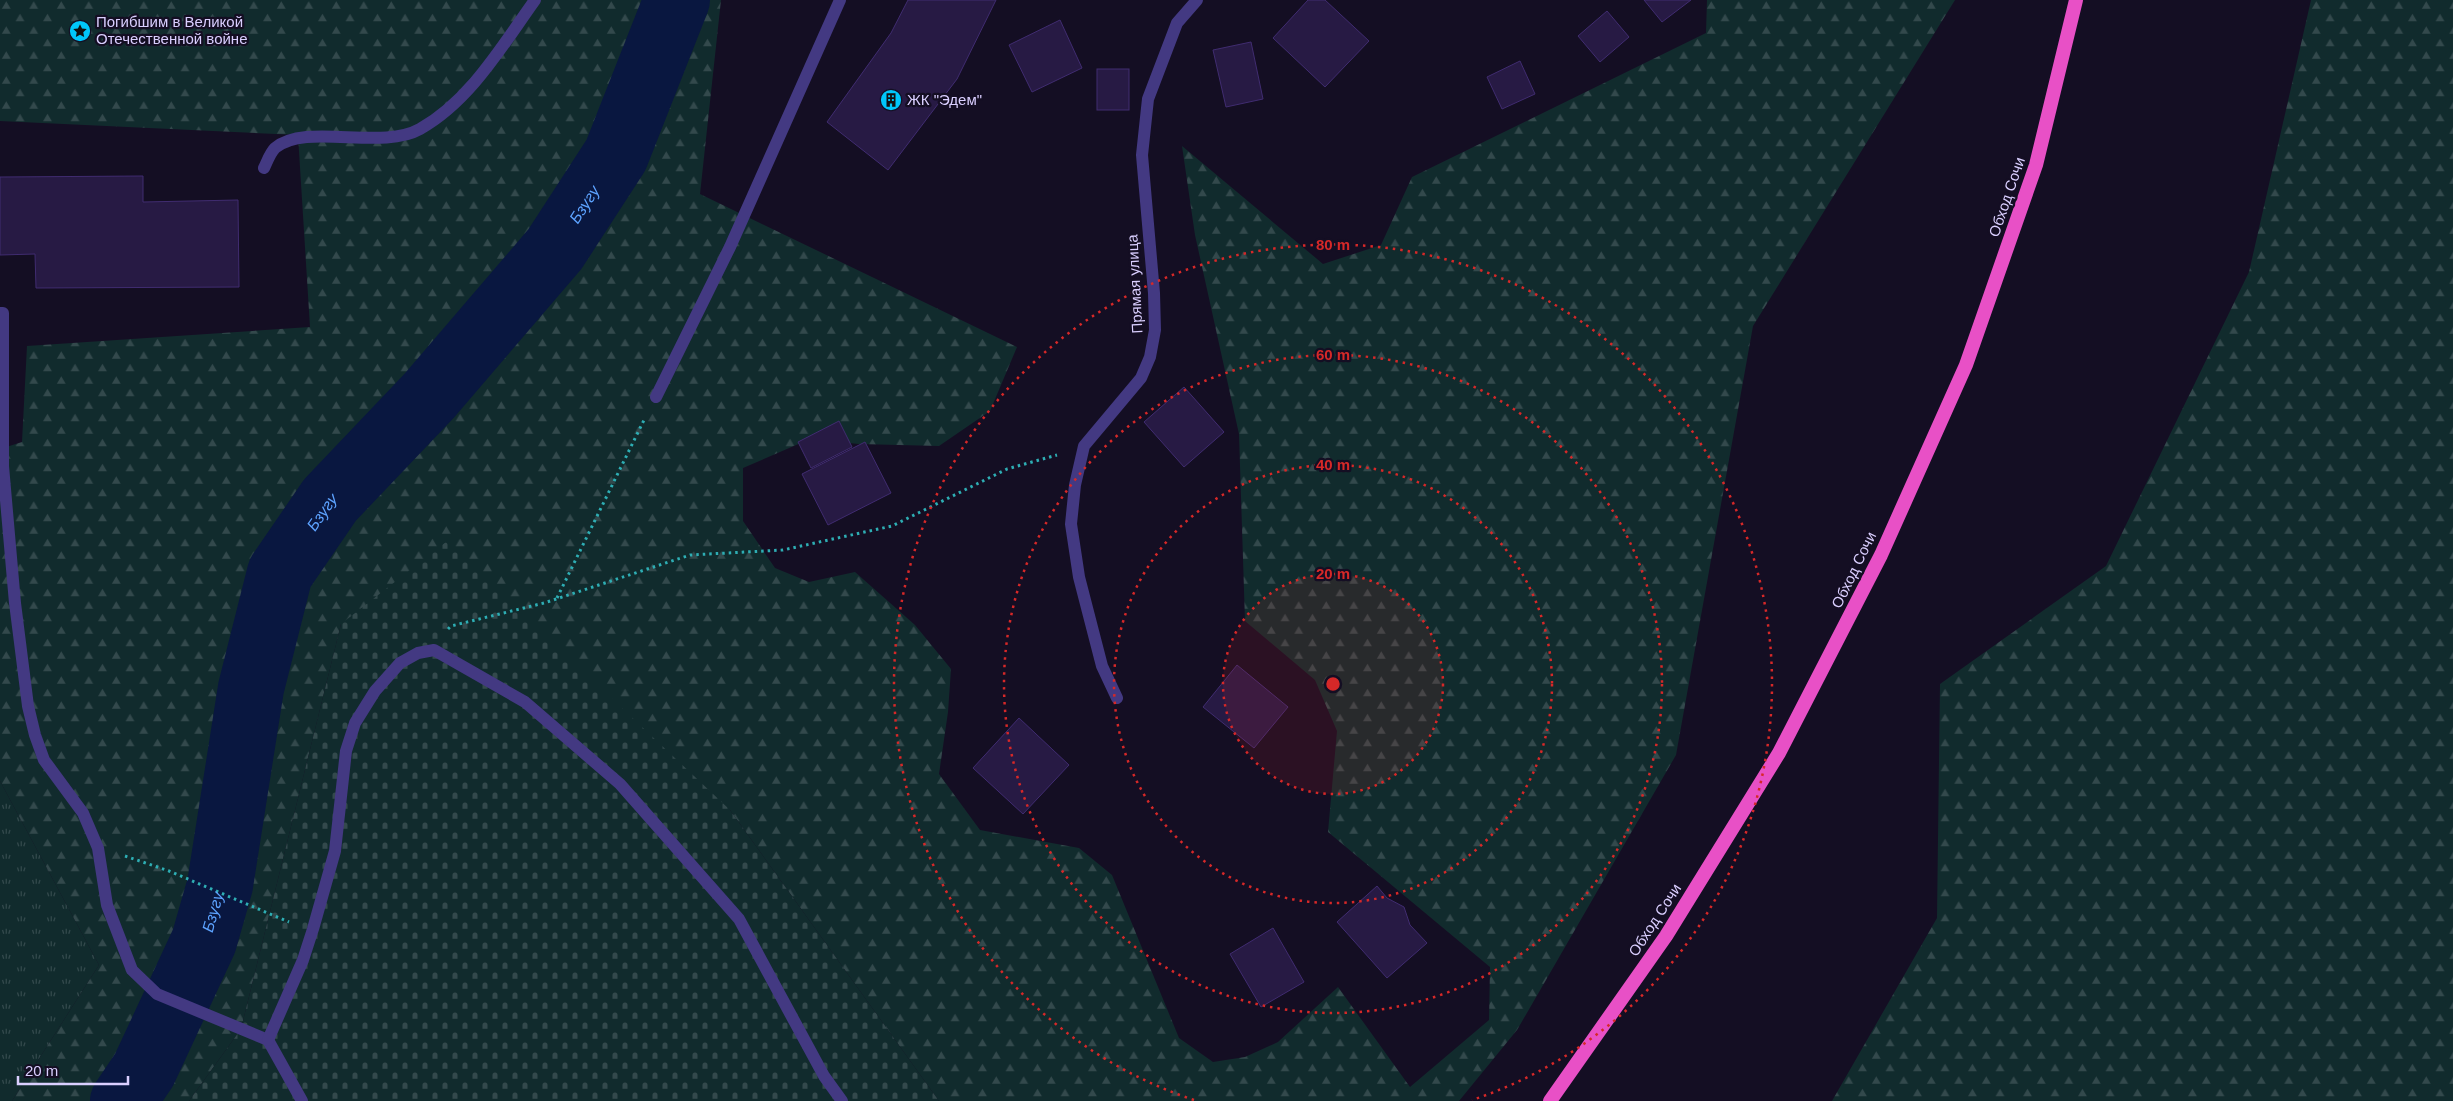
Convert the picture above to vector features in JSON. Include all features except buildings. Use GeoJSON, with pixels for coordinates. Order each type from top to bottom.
{"type":"FeatureCollection","features":[{"type":"Feature","properties":{"kind":"highway","name":"Обход Сочи"},"geometry":{"type":"LineString","coordinates":[[1550,1101],[1666,936],[1779,753],[1881,555],[1970,356],[2036,165],[2076,0]]}},
{"type":"Feature","properties":{"kind":"street"},"geometry":{"type":"LineString","coordinates":[[264,168],[274,149],[289,140],[381,138],[418,130],[449,110],[491,61],[535,0]]}},
{"type":"Feature","properties":{"kind":"street"},"geometry":{"type":"LineString","coordinates":[[656,397],[730,247],[840,0]]}},
{"type":"Feature","properties":{"kind":"street","name":"Прямая улица"},"geometry":{"type":"LineString","coordinates":[[1117,698],[1100,657],[1079,577],[1071,524],[1075,486],[1084,446],[1141,378],[1150,357],[1156,330],[1142,155],[1148,99],[1177,23],[1197,0]]}},
{"type":"Feature","properties":{"kind":"street"},"geometry":{"type":"LineString","coordinates":[[0,313],[3,313],[3,466],[15,603],[28,706],[35,735],[44,760],[83,814],[98,848],[107,905],[132,970],[157,994],[268,1040],[302,1101]]}},
{"type":"Feature","properties":{"kind":"street"},"geometry":{"type":"LineString","coordinates":[[268,1040],[303,960],[313,929],[334,851],[346,751],[355,723],[376,691],[400,663],[418,653],[434,650],[525,702],[620,784],[739,919],[824,1076],[842,1101]]}},
{"type":"Feature","properties":{"kind":"path"},"geometry":{"type":"LineString","coordinates":[[557,599],[656,397]]}},
{"type":"Feature","properties":{"kind":"path"},"geometry":{"type":"LineString","coordinates":[[418,653],[451,626],[557,599],[690,555],[782,550],[892,526],[1007,469],[1084,446]]}},
{"type":"Feature","properties":{"kind":"path"},"geometry":{"type":"LineString","coordinates":[[98,848],[170,871],[291,923],[313,929]]}},
{"type":"Feature","properties":{"kind":"green space"},"geometry":{"type":"Polygon","coordinates":[[[0,0],[721,0],[700,194],[1017,347],[990,411],[939,446],[859,444],[810,439],[743,468],[743,521],[775,568],[809,582],[855,572],[915,625],[951,669],[948,712],[939,774],[980,830],[1079,848],[1112,875],[1179,1038],[1213,1062],[1245,1057],[1278,1042],[1338,987],[1410,1087],[1489,1020],[1490,967],[1328,832],[1337,731],[1315,680],[1245,621],[1239,434],[1195,235],[1182,146],[1323,264],[1381,245],[1412,177],[1706,33],[1707,0],[1955,0],[1753,326],[1676,755],[1517,1030],[1459,1101],[939,1101],[730,810],[341,624],[241,1029],[189,1101],[12,1101],[99,965],[0,781],[0,449],[22,442],[27,346],[310,327],[298,135],[0,121],[0,0]]]}},
{"type":"Feature","properties":{"kind":"green space"},"geometry":{"type":"Polygon","coordinates":[[[2311,0],[2453,0],[2453,1101],[1832,1101],[1937,918],[1940,684],[2106,566],[2249,272],[2311,0]]]}},
{"type":"Feature","properties":{"kind":"green space"},"geometry":{"type":"Polygon","coordinates":[[[446,542],[730,810],[939,1101],[189,1101],[241,1029],[341,624],[446,542]]]}},
{"type":"Feature","properties":{"kind":"green space"},"geometry":{"type":"Polygon","coordinates":[[[0,781],[99,965],[12,1101],[0,1101],[0,781]]]}},
{"type":"Feature","properties":{"kind":"waterway","name":"Бзугу"},"geometry":{"type":"LineString","coordinates":[[123,1101],[144,1070],[204,941],[220,885],[251,688],[280,573],[330,500],[429,396],[555,249],[616,155],[677,0]]}},
{"type":"Feature","properties":{"kind":"place","name":"Погибшим в Великой Отечественной войне"},"geometry":{"type":"Point","coordinates":[80,31]}},
{"type":"Feature","properties":{"kind":"place","name":"ЖК \"Эдем\""},"geometry":{"type":"Point","coordinates":[891,100]}}]}
